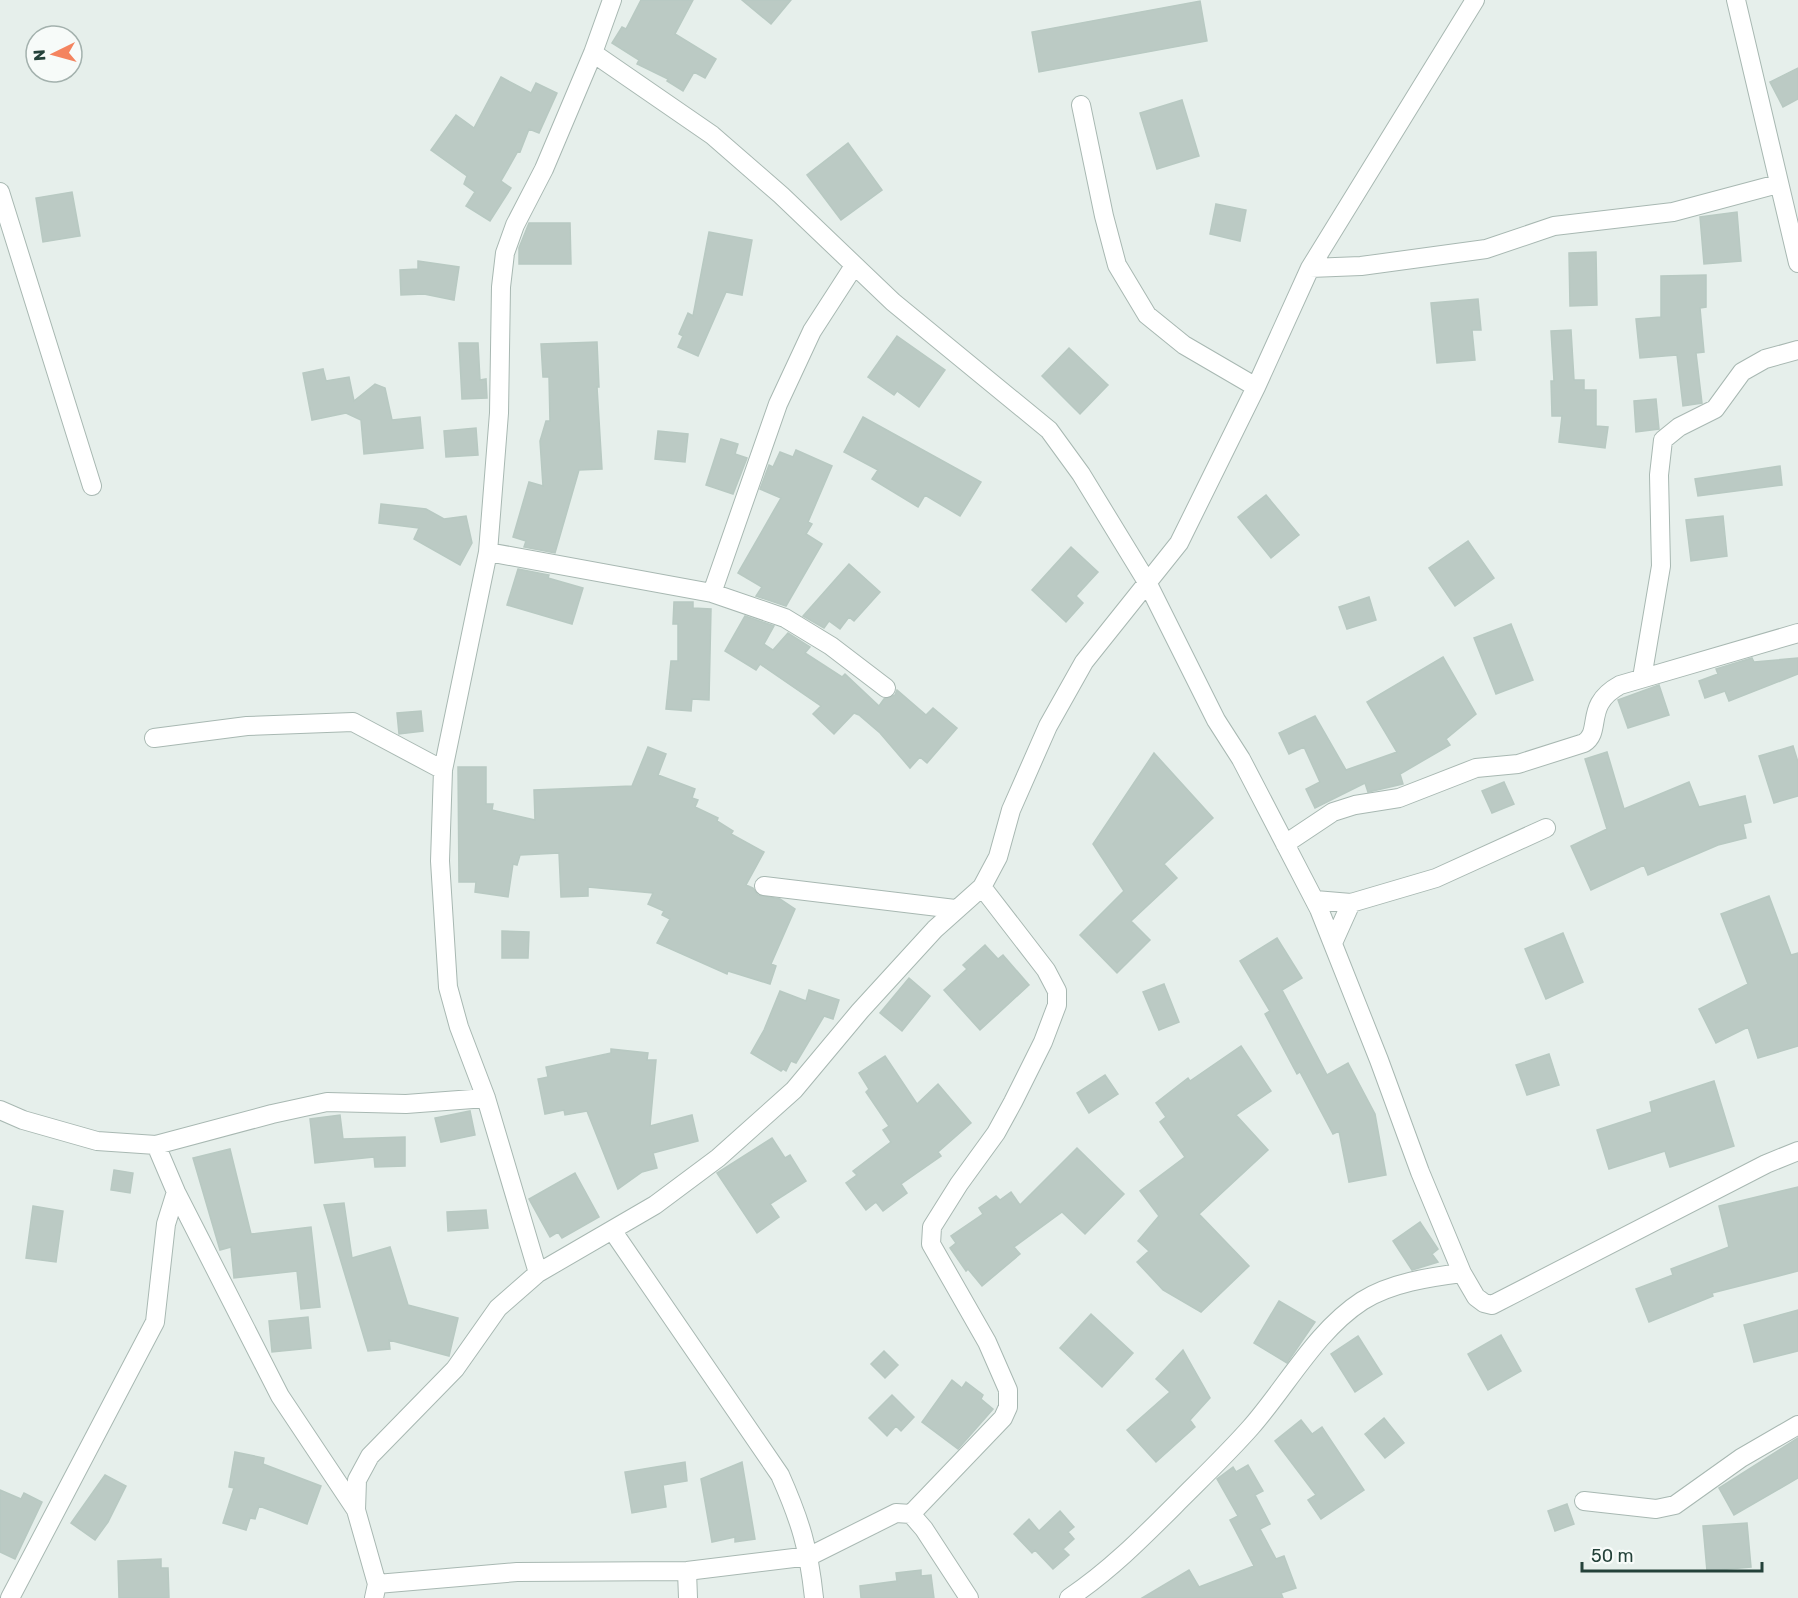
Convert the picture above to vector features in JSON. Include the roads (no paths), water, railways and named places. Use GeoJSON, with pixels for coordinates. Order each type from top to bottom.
{"type":"FeatureCollection","features":[{"type":"Feature","properties":{"kind":"street"},"geometry":{"type":"LineString","coordinates":[[538,1273],[486,1098],[459,1027],[448,987],[440,861],[444,770],[488,552],[499,413],[501,287],[505,253],[515,225],[544,169],[593,53],[612,0]]}},
{"type":"Feature","properties":{"kind":"street"},"geometry":{"type":"LineString","coordinates":[[964,1597],[924,1529],[911,1514],[896,1513],[810,1556],[687,1571],[516,1572],[375,1591],[356,1510],[357,1480],[370,1456],[455,1369],[498,1308],[538,1273],[655,1205],[717,1158],[794,1090],[860,1011],[955,909],[982,887],[998,857],[1011,810],[1048,726],[1084,662],[1179,543],[1256,387],[1310,268],[1475,0]]}},
{"type":"Feature","properties":{"kind":"street"},"geometry":{"type":"LineString","coordinates":[[1736,0],[1798,263]]}},
{"type":"Feature","properties":{"kind":"street"},"geometry":{"type":"LineString","coordinates":[[593,53],[712,135],[781,195],[854,266],[953,353],[1049,430],[1081,474],[1147,582],[1216,720],[1241,759],[1315,900],[1379,1059],[1420,1172],[1462,1273],[1476,1297],[1492,1305],[1766,1164],[1798,1151]]}},
{"type":"Feature","properties":{"kind":"street"},"geometry":{"type":"LineString","coordinates":[[1081,105],[1104,216],[1117,265],[1147,315],[1184,345],[1256,387]]}},
{"type":"Feature","properties":{"kind":"street"},"geometry":{"type":"LineString","coordinates":[[1310,268],[1362,266],[1486,249],[1554,226],[1673,212],[1778,184]]}},
{"type":"Feature","properties":{"kind":"street"},"geometry":{"type":"LineString","coordinates":[[0,192],[92,486]]}},
{"type":"Feature","properties":{"kind":"street"},"geometry":{"type":"LineString","coordinates":[[712,593],[778,404],[812,331],[854,266]]}},
{"type":"Feature","properties":{"kind":"street"},"geometry":{"type":"LineString","coordinates":[[1642,678],[1661,566],[1659,476],[1663,440],[1679,426],[1715,409],[1742,372],[1765,359],[1798,350]]}},
{"type":"Feature","properties":{"kind":"street"},"geometry":{"type":"LineString","coordinates":[[488,552],[712,593],[785,618],[831,646],[886,688]]}},
{"type":"Feature","properties":{"kind":"street"},"geometry":{"type":"LineString","coordinates":[[1285,844],[1333,812],[1355,805],[1399,798],[1476,768],[1518,764],[1584,743],[1592,735],[1598,704],[1604,696],[1620,685],[1798,633]]}},
{"type":"Feature","properties":{"kind":"street"},"geometry":{"type":"LineString","coordinates":[[154,738],[247,726],[352,722],[444,770]]}},
{"type":"Feature","properties":{"kind":"street"},"geometry":{"type":"LineString","coordinates":[[1315,900],[1351,903],[1436,878],[1545,828]]}},
{"type":"Feature","properties":{"kind":"street"},"geometry":{"type":"LineString","coordinates":[[764,886],[955,909]]}},
{"type":"Feature","properties":{"kind":"street"},"geometry":{"type":"LineString","coordinates":[[911,1514],[1003,1418],[1008,1407],[1008,1390],[987,1342],[931,1244],[932,1227],[959,1184],[996,1133],[1043,1042],[1057,1005],[1057,991],[1046,970],[982,887]]}},
{"type":"Feature","properties":{"kind":"street"},"geometry":{"type":"LineString","coordinates":[[1333,943],[1351,903]]}},
{"type":"Feature","properties":{"kind":"street"},"geometry":{"type":"LineString","coordinates":[[0,1110],[22,1120],[97,1141],[156,1145],[327,1102],[406,1104],[486,1098]]}},
{"type":"Feature","properties":{"kind":"street"},"geometry":{"type":"LineString","coordinates":[[156,1145],[176,1192],[280,1396],[356,1510]]}},
{"type":"Feature","properties":{"kind":"street"},"geometry":{"type":"LineString","coordinates":[[10,1598],[138,1359],[155,1322],[166,1224],[176,1192]]}},
{"type":"Feature","properties":{"kind":"street"},"geometry":{"type":"LineString","coordinates":[[612,1230],[780,1475],[795,1509],[810,1556],[814,1598]]}},
{"type":"Feature","properties":{"kind":"street"},"geometry":{"type":"LineString","coordinates":[[1069,1598],[1095,1591],[1135,1545],[1251,1426],[1333,1326],[1363,1300],[1393,1288],[1462,1273]]}},
{"type":"Feature","properties":{"kind":"street"},"geometry":{"type":"LineString","coordinates":[[1584,1501],[1656,1509],[1675,1505],[1741,1458],[1798,1425]]}},
{"type":"Feature","properties":{"kind":"street"},"geometry":{"type":"LineString","coordinates":[[687,1571],[688,1598]]}}]}
